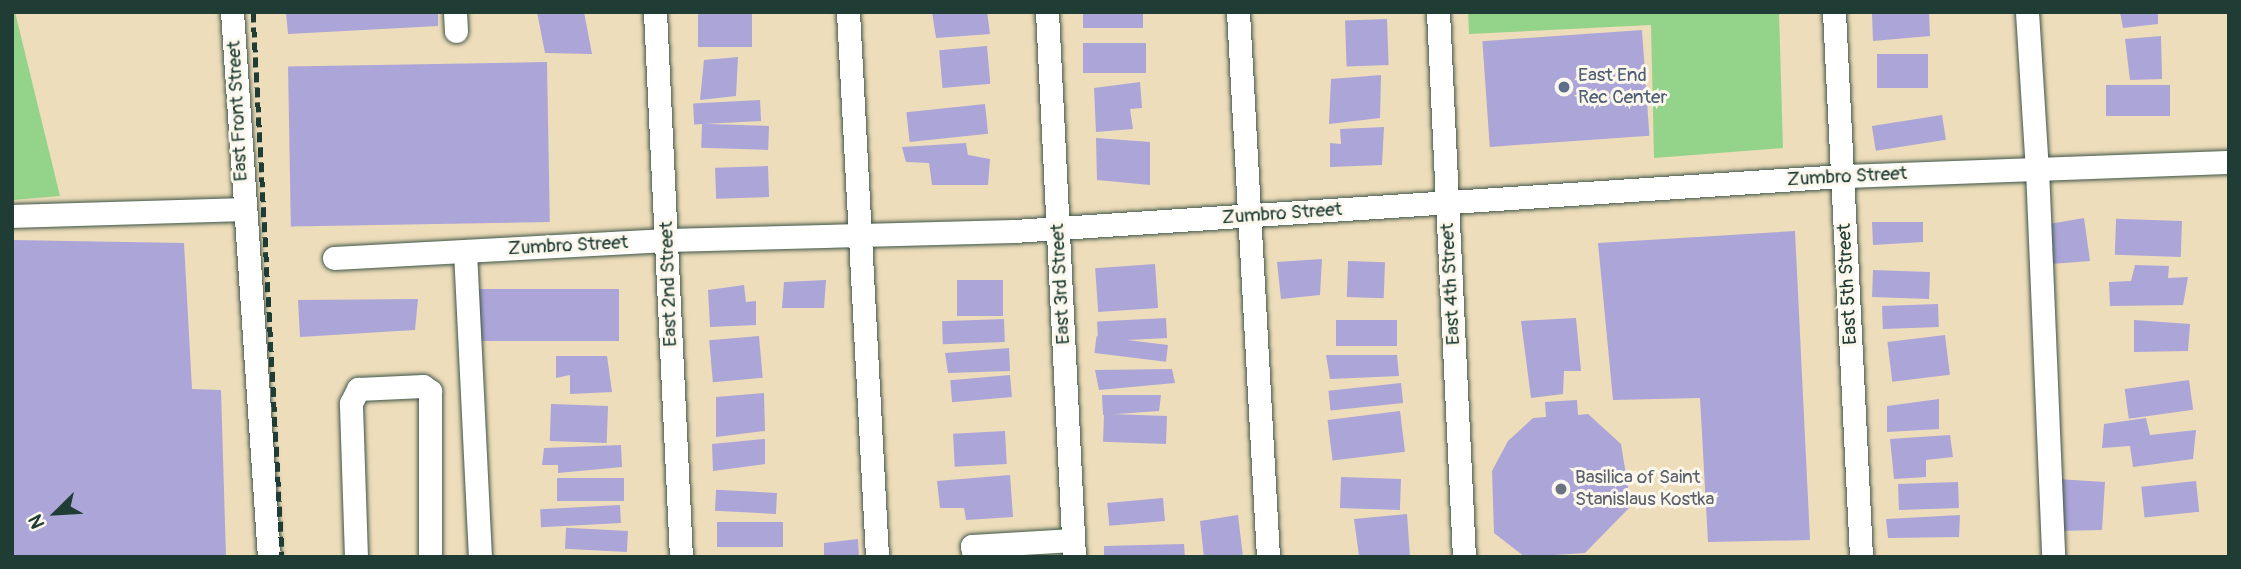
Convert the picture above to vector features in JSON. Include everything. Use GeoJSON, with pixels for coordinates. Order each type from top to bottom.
{"type":"FeatureCollection","features":[{"type":"Feature","properties":{"kind":"street","name":"East Front Street"},"geometry":{"type":"LineString","coordinates":[[232,12],[243,209],[269,557]]}},
{"type":"Feature","properties":{"kind":"street","name":"East 2nd Street"},"geometry":{"type":"LineString","coordinates":[[655,12],[681,557]]}},
{"type":"Feature","properties":{"kind":"street"},"geometry":{"type":"LineString","coordinates":[[848,12],[877,557]]}},
{"type":"Feature","properties":{"kind":"street","name":"East 3rd Street"},"geometry":{"type":"LineString","coordinates":[[1047,12],[1074,548]]}},
{"type":"Feature","properties":{"kind":"street"},"geometry":{"type":"LineString","coordinates":[[1238,12],[1268,557]]}},
{"type":"Feature","properties":{"kind":"street","name":"East 4th Street"},"geometry":{"type":"LineString","coordinates":[[1438,12],[1464,557]]}},
{"type":"Feature","properties":{"kind":"street","name":"East 5th Street"},"geometry":{"type":"LineString","coordinates":[[1834,12],[1861,557]]}},
{"type":"Feature","properties":{"kind":"street"},"geometry":{"type":"LineString","coordinates":[[2026,12],[2037,169],[2053,557]]}},
{"type":"Feature","properties":{"kind":"street","name":"Zumbro Street"},"geometry":{"type":"LineString","coordinates":[[334,258],[667,240],[1058,229],[1843,176],[2229,162]]}},
{"type":"Feature","properties":{"kind":"street"},"geometry":{"type":"LineString","coordinates":[[12,216],[243,209]]}},
{"type":"Feature","properties":{"kind":"street"},"geometry":{"type":"LineString","coordinates":[[466,251],[480,557]]}},
{"type":"Feature","properties":{"kind":"street"},"geometry":{"type":"LineString","coordinates":[[356,557],[351,403],[358,389],[423,386],[430,391],[430,557]]}},
{"type":"Feature","properties":{"kind":"street"},"geometry":{"type":"LineString","coordinates":[[974,557],[972,546],[1074,548]]}},
{"type":"Feature","properties":{"kind":"green space"},"geometry":{"type":"Polygon","coordinates":[[[12,12],[15,12],[60,196],[12,200],[12,12]]]}},
{"type":"Feature","properties":{"kind":"green space"},"geometry":{"type":"Polygon","coordinates":[[[1468,12],[1779,12],[1783,148],[1654,158],[1651,25],[1469,34],[1468,12]]]}},
{"type":"Feature","properties":{"kind":"building"},"geometry":{"type":"Polygon","coordinates":[[[286,12],[438,12],[438,26],[288,34],[286,12]]]}},
{"type":"Feature","properties":{"kind":"building"},"geometry":{"type":"Polygon","coordinates":[[[537,12],[584,12],[592,54],[545,53],[537,12]]]}},
{"type":"Feature","properties":{"kind":"building"},"geometry":{"type":"Polygon","coordinates":[[[698,12],[752,12],[752,47],[698,47],[698,12]]]}},
{"type":"Feature","properties":{"kind":"building"},"geometry":{"type":"Polygon","coordinates":[[[932,12],[987,12],[990,34],[936,38],[932,12]]]}},
{"type":"Feature","properties":{"kind":"building"},"geometry":{"type":"Polygon","coordinates":[[[1083,12],[1143,12],[1143,28],[1083,28],[1083,12]]]}},
{"type":"Feature","properties":{"kind":"building"},"geometry":{"type":"Polygon","coordinates":[[[1872,12],[1929,12],[1930,36],[1873,41],[1872,12]]]}},
{"type":"Feature","properties":{"kind":"building"},"geometry":{"type":"Polygon","coordinates":[[[2120,12],[2158,12],[2158,24],[2123,28],[2120,12]]]}},
{"type":"Feature","properties":{"kind":"building"},"geometry":{"type":"Polygon","coordinates":[[[1387,19],[1389,65],[1347,66],[1345,20],[1387,19]]]}},
{"type":"Feature","properties":{"kind":"building","name":"East End Rec Center"},"geometry":{"type":"Polygon","coordinates":[[[1642,30],[1649,136],[1490,147],[1482,41],[1642,30]]]}},
{"type":"Feature","properties":{"kind":"building"},"geometry":{"type":"Polygon","coordinates":[[[2161,36],[2162,79],[2130,80],[2125,39],[2161,36]]]}},
{"type":"Feature","properties":{"kind":"building"},"geometry":{"type":"Polygon","coordinates":[[[1083,43],[1146,43],[1146,73],[1083,73],[1083,43]]]}},
{"type":"Feature","properties":{"kind":"building"},"geometry":{"type":"Polygon","coordinates":[[[987,46],[990,84],[942,88],[939,50],[987,46]]]}},
{"type":"Feature","properties":{"kind":"building"},"geometry":{"type":"Polygon","coordinates":[[[1877,54],[1928,54],[1928,88],[1877,88],[1877,54]]]}},
{"type":"Feature","properties":{"kind":"building"},"geometry":{"type":"Polygon","coordinates":[[[738,57],[736,96],[700,100],[704,60],[738,57]]]}},
{"type":"Feature","properties":{"kind":"building"},"geometry":{"type":"Polygon","coordinates":[[[547,62],[550,222],[291,226],[288,67],[547,62]]]}},
{"type":"Feature","properties":{"kind":"building"},"geometry":{"type":"Polygon","coordinates":[[[1381,75],[1380,118],[1329,124],[1331,79],[1381,75]]]}},
{"type":"Feature","properties":{"kind":"building"},"geometry":{"type":"Polygon","coordinates":[[[1140,82],[1142,108],[1130,109],[1133,129],[1096,132],[1094,88],[1140,82]]]}},
{"type":"Feature","properties":{"kind":"building"},"geometry":{"type":"Polygon","coordinates":[[[2106,85],[2170,85],[2170,116],[2106,116],[2106,85]]]}},
{"type":"Feature","properties":{"kind":"building"},"geometry":{"type":"Polygon","coordinates":[[[760,100],[761,121],[694,124],[693,104],[760,100]]]}},
{"type":"Feature","properties":{"kind":"building"},"geometry":{"type":"Polygon","coordinates":[[[985,104],[988,134],[910,142],[906,112],[985,104]]]}},
{"type":"Feature","properties":{"kind":"building"},"geometry":{"type":"Polygon","coordinates":[[[1942,115],[1946,140],[1876,151],[1872,126],[1942,115]]]}},
{"type":"Feature","properties":{"kind":"building"},"geometry":{"type":"Polygon","coordinates":[[[702,124],[769,126],[768,150],[701,148],[702,124]]]}},
{"type":"Feature","properties":{"kind":"building"},"geometry":{"type":"Polygon","coordinates":[[[1384,127],[1382,165],[1330,167],[1330,143],[1341,144],[1340,129],[1384,127]]]}},
{"type":"Feature","properties":{"kind":"building"},"geometry":{"type":"Polygon","coordinates":[[[1096,138],[1150,142],[1150,185],[1097,180],[1096,138]]]}},
{"type":"Feature","properties":{"kind":"building"},"geometry":{"type":"Polygon","coordinates":[[[966,143],[968,155],[990,159],[988,185],[932,185],[929,163],[906,162],[902,147],[966,143]]]}},
{"type":"Feature","properties":{"kind":"building"},"geometry":{"type":"Polygon","coordinates":[[[768,166],[769,197],[716,199],[715,168],[768,166]]]}},
{"type":"Feature","properties":{"kind":"building"},"geometry":{"type":"Polygon","coordinates":[[[2084,218],[2090,261],[2051,264],[2049,224],[2084,218]]]}},
{"type":"Feature","properties":{"kind":"building"},"geometry":{"type":"Polygon","coordinates":[[[2116,219],[2182,221],[2181,257],[2115,255],[2116,219]]]}},
{"type":"Feature","properties":{"kind":"building"},"geometry":{"type":"Polygon","coordinates":[[[1872,222],[1923,222],[1923,242],[1873,245],[1872,222]]]}},
{"type":"Feature","properties":{"kind":"building"},"geometry":{"type":"Polygon","coordinates":[[[1795,231],[1810,540],[1708,542],[1700,398],[1613,400],[1598,243],[1795,231]]]}},
{"type":"Feature","properties":{"kind":"building"},"geometry":{"type":"Polygon","coordinates":[[[12,240],[184,243],[192,389],[221,390],[226,557],[12,557],[12,240]]]}},
{"type":"Feature","properties":{"kind":"building"},"geometry":{"type":"Polygon","coordinates":[[[1322,259],[1320,295],[1281,299],[1277,262],[1322,259]]]}},
{"type":"Feature","properties":{"kind":"building"},"geometry":{"type":"Polygon","coordinates":[[[1348,261],[1385,262],[1384,298],[1347,297],[1348,261]]]}},
{"type":"Feature","properties":{"kind":"building"},"geometry":{"type":"Polygon","coordinates":[[[1155,264],[1158,308],[1098,312],[1095,268],[1155,264]]]}},
{"type":"Feature","properties":{"kind":"building"},"geometry":{"type":"Polygon","coordinates":[[[2135,265],[2169,266],[2168,278],[2188,277],[2183,305],[2110,306],[2109,282],[2131,281],[2135,265]]]}},
{"type":"Feature","properties":{"kind":"building"},"geometry":{"type":"Polygon","coordinates":[[[1873,270],[1930,272],[1929,299],[1872,297],[1873,270]]]}},
{"type":"Feature","properties":{"kind":"building"},"geometry":{"type":"Polygon","coordinates":[[[826,280],[824,308],[782,308],[784,282],[826,280]]]}},
{"type":"Feature","properties":{"kind":"building"},"geometry":{"type":"Polygon","coordinates":[[[957,280],[1003,280],[1003,316],[957,316],[957,280]]]}},
{"type":"Feature","properties":{"kind":"building"},"geometry":{"type":"Polygon","coordinates":[[[744,285],[746,302],[756,301],[756,325],[710,327],[708,290],[744,285]]]}},
{"type":"Feature","properties":{"kind":"building"},"geometry":{"type":"Polygon","coordinates":[[[474,289],[619,289],[619,341],[474,341],[474,289]]]}},
{"type":"Feature","properties":{"kind":"building"},"geometry":{"type":"Polygon","coordinates":[[[418,299],[415,330],[300,337],[298,300],[418,299]]]}},
{"type":"Feature","properties":{"kind":"building"},"geometry":{"type":"Polygon","coordinates":[[[1938,304],[1939,327],[1883,329],[1882,306],[1938,304]]]}},
{"type":"Feature","properties":{"kind":"building"},"geometry":{"type":"Polygon","coordinates":[[[1166,318],[1167,338],[1098,342],[1097,322],[1166,318]]]}},
{"type":"Feature","properties":{"kind":"building"},"geometry":{"type":"Polygon","coordinates":[[[1576,318],[1581,371],[1564,371],[1563,394],[1531,398],[1521,321],[1576,318]]]}},
{"type":"Feature","properties":{"kind":"building"},"geometry":{"type":"Polygon","coordinates":[[[1004,319],[1005,342],[943,344],[942,321],[1004,319]]]}},
{"type":"Feature","properties":{"kind":"building"},"geometry":{"type":"Polygon","coordinates":[[[1336,320],[1397,320],[1397,346],[1336,346],[1336,320]]]}},
{"type":"Feature","properties":{"kind":"building"},"geometry":{"type":"Polygon","coordinates":[[[2134,320],[2190,324],[2188,351],[2134,352],[2134,320]]]}},
{"type":"Feature","properties":{"kind":"building"},"geometry":{"type":"Polygon","coordinates":[[[1945,335],[1950,375],[1892,382],[1887,342],[1945,335]]]}},
{"type":"Feature","properties":{"kind":"building"},"geometry":{"type":"Polygon","coordinates":[[[759,336],[763,378],[713,382],[709,340],[759,336]]]}},
{"type":"Feature","properties":{"kind":"building"},"geometry":{"type":"Polygon","coordinates":[[[1097,336],[1168,345],[1166,362],[1094,353],[1097,336]]]}},
{"type":"Feature","properties":{"kind":"building"},"geometry":{"type":"Polygon","coordinates":[[[1009,348],[1010,371],[948,373],[945,353],[1009,348]]]}},
{"type":"Feature","properties":{"kind":"building"},"geometry":{"type":"Polygon","coordinates":[[[1326,355],[1397,355],[1399,376],[1330,379],[1326,355]]]}},
{"type":"Feature","properties":{"kind":"building"},"geometry":{"type":"Polygon","coordinates":[[[556,356],[607,356],[612,392],[570,394],[570,375],[556,378],[556,356]]]}},
{"type":"Feature","properties":{"kind":"building"},"geometry":{"type":"Polygon","coordinates":[[[1172,369],[1175,383],[1099,390],[1095,370],[1172,369]]]}},
{"type":"Feature","properties":{"kind":"building"},"geometry":{"type":"Polygon","coordinates":[[[1010,375],[1012,397],[952,402],[950,380],[1010,375]]]}},
{"type":"Feature","properties":{"kind":"building"},"geometry":{"type":"Polygon","coordinates":[[[2189,380],[2193,410],[2129,419],[2125,389],[2189,380]]]}},
{"type":"Feature","properties":{"kind":"building"},"geometry":{"type":"Polygon","coordinates":[[[1401,383],[1403,403],[1330,411],[1328,391],[1401,383]]]}},
{"type":"Feature","properties":{"kind":"building"},"geometry":{"type":"Polygon","coordinates":[[[764,393],[765,431],[716,437],[716,397],[764,393]]]}},
{"type":"Feature","properties":{"kind":"building"},"geometry":{"type":"Polygon","coordinates":[[[1102,395],[1161,395],[1159,411],[1103,415],[1102,395]]]}},
{"type":"Feature","properties":{"kind":"building"},"geometry":{"type":"Polygon","coordinates":[[[1939,399],[1939,429],[1887,432],[1887,406],[1939,399]]]}},
{"type":"Feature","properties":{"kind":"building","name":"Basilica of Saint Stanislaus Kostka"},"geometry":{"type":"Polygon","coordinates":[[[1577,400],[1578,415],[1588,414],[1621,444],[1631,506],[1585,553],[1525,557],[1494,533],[1492,471],[1508,441],[1533,418],[1546,417],[1545,402],[1577,400]]]}},
{"type":"Feature","properties":{"kind":"building"},"geometry":{"type":"Polygon","coordinates":[[[551,404],[608,406],[607,443],[550,441],[551,404]]]}},
{"type":"Feature","properties":{"kind":"building"},"geometry":{"type":"Polygon","coordinates":[[[1400,411],[1405,452],[1333,461],[1328,420],[1400,411]]]}},
{"type":"Feature","properties":{"kind":"building"},"geometry":{"type":"Polygon","coordinates":[[[1104,414],[1167,416],[1166,444],[1103,442],[1104,414]]]}},
{"type":"Feature","properties":{"kind":"building"},"geometry":{"type":"Polygon","coordinates":[[[2146,418],[2150,435],[2196,430],[2193,459],[2133,467],[2130,446],[2102,448],[2104,424],[2146,418]]]}},
{"type":"Feature","properties":{"kind":"building"},"geometry":{"type":"Polygon","coordinates":[[[1005,431],[1007,464],[955,467],[953,434],[1005,431]]]}},
{"type":"Feature","properties":{"kind":"building"},"geometry":{"type":"Polygon","coordinates":[[[1950,435],[1953,457],[1926,460],[1926,477],[1894,479],[1890,439],[1950,435]]]}},
{"type":"Feature","properties":{"kind":"building"},"geometry":{"type":"Polygon","coordinates":[[[765,439],[765,464],[713,471],[712,444],[765,439]]]}},
{"type":"Feature","properties":{"kind":"building"},"geometry":{"type":"Polygon","coordinates":[[[621,445],[622,467],[558,473],[558,465],[542,465],[544,448],[621,445]]]}},
{"type":"Feature","properties":{"kind":"building"},"geometry":{"type":"Polygon","coordinates":[[[1010,475],[1013,517],[966,520],[964,508],[940,508],[937,481],[1010,475]]]}},
{"type":"Feature","properties":{"kind":"building"},"geometry":{"type":"Polygon","coordinates":[[[1341,477],[1401,479],[1400,510],[1340,508],[1341,477]]]}},
{"type":"Feature","properties":{"kind":"building"},"geometry":{"type":"Polygon","coordinates":[[[557,478],[624,478],[624,501],[557,501],[557,478]]]}},
{"type":"Feature","properties":{"kind":"building"},"geometry":{"type":"Polygon","coordinates":[[[2057,479],[2105,482],[2102,530],[2058,531],[2057,479]]]}},
{"type":"Feature","properties":{"kind":"building"},"geometry":{"type":"Polygon","coordinates":[[[2196,481],[2199,512],[2145,518],[2141,487],[2196,481]]]}},
{"type":"Feature","properties":{"kind":"building"},"geometry":{"type":"Polygon","coordinates":[[[1958,482],[1959,508],[1899,510],[1898,484],[1958,482]]]}},
{"type":"Feature","properties":{"kind":"building"},"geometry":{"type":"Polygon","coordinates":[[[716,490],[777,493],[776,514],[715,511],[716,490]]]}},
{"type":"Feature","properties":{"kind":"building"},"geometry":{"type":"Polygon","coordinates":[[[1163,498],[1165,521],[1109,526],[1107,503],[1163,498]]]}},
{"type":"Feature","properties":{"kind":"building"},"geometry":{"type":"Polygon","coordinates":[[[620,505],[621,523],[541,527],[540,509],[620,505]]]}},
{"type":"Feature","properties":{"kind":"building"},"geometry":{"type":"Polygon","coordinates":[[[1407,514],[1410,557],[1359,556],[1354,519],[1407,514]]]}},
{"type":"Feature","properties":{"kind":"building"},"geometry":{"type":"Polygon","coordinates":[[[1238,515],[1243,557],[1204,557],[1200,521],[1238,515]]]}},
{"type":"Feature","properties":{"kind":"building"},"geometry":{"type":"Polygon","coordinates":[[[1960,515],[1959,537],[1888,538],[1886,519],[1960,515]]]}},
{"type":"Feature","properties":{"kind":"building"},"geometry":{"type":"Polygon","coordinates":[[[717,522],[783,522],[783,547],[717,547],[717,522]]]}},
{"type":"Feature","properties":{"kind":"building"},"geometry":{"type":"Polygon","coordinates":[[[566,528],[628,531],[627,552],[565,549],[566,528]]]}},
{"type":"Feature","properties":{"kind":"building"},"geometry":{"type":"Polygon","coordinates":[[[858,539],[859,557],[824,557],[824,543],[858,539]]]}},
{"type":"Feature","properties":{"kind":"building"},"geometry":{"type":"Polygon","coordinates":[[[1184,544],[1185,557],[1104,557],[1104,546],[1184,544]]]}},
{"type":"Feature","properties":{"kind":"railway"},"geometry":{"type":"LineString","coordinates":[[253,12],[282,557]]}},
{"type":"Feature","properties":{"kind":"place","name":"East End Rec Center"},"geometry":{"type":"Point","coordinates":[1564,87]}},
{"type":"Feature","properties":{"kind":"place","name":"Basilica of Saint Stanislaus Kostka"},"geometry":{"type":"Point","coordinates":[1561,489]}}]}
